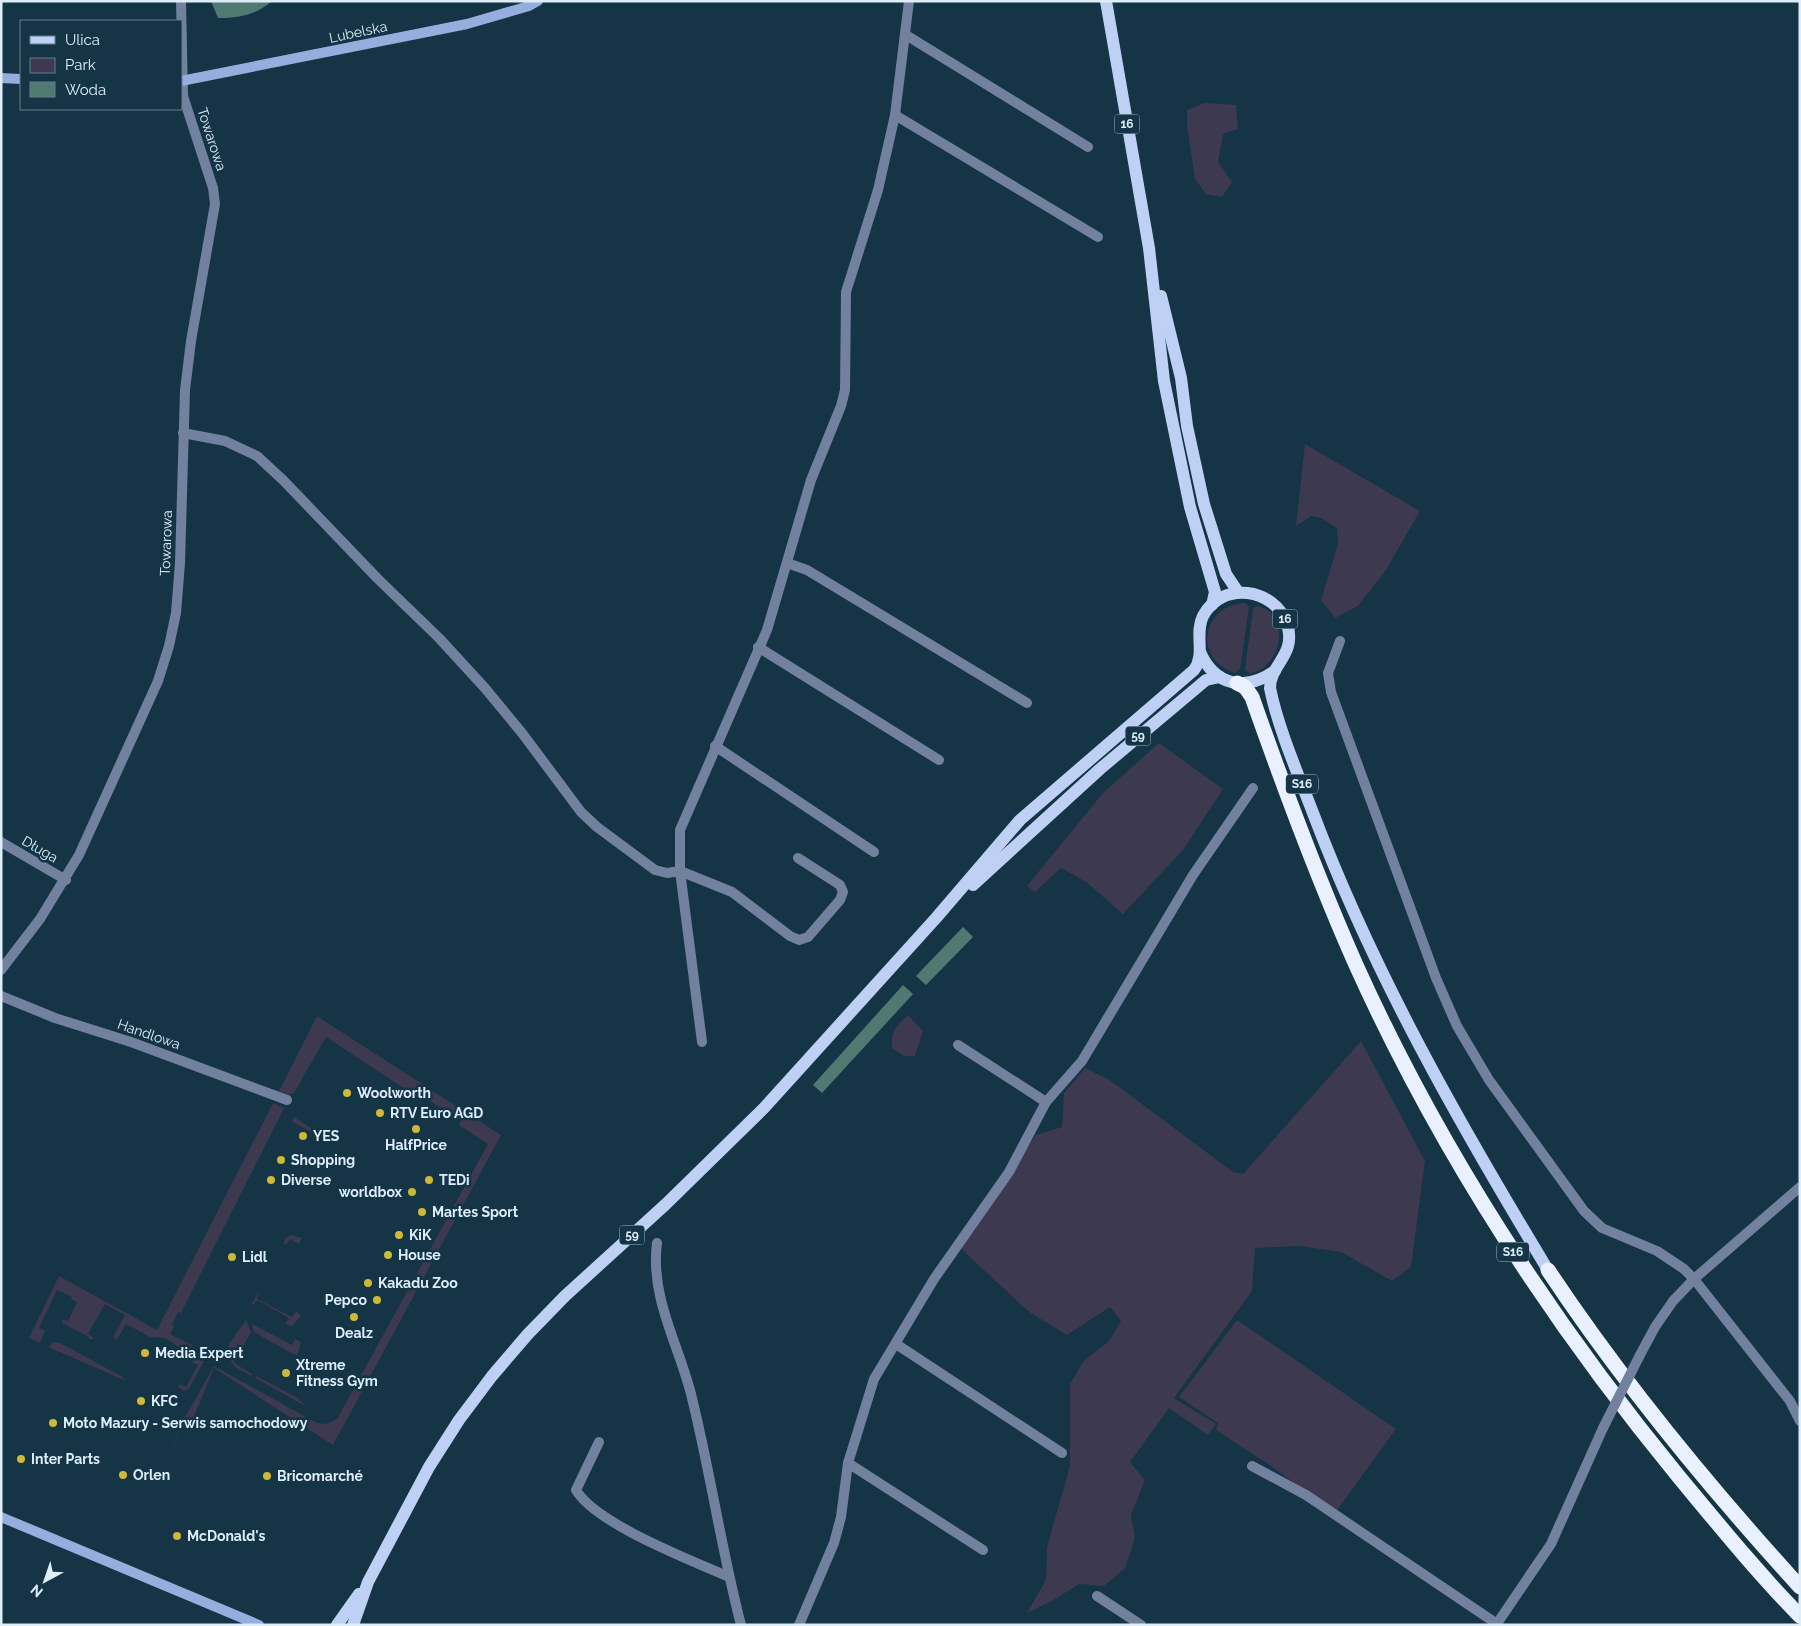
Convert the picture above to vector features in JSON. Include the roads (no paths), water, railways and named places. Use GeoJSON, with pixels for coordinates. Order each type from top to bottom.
{"type":"FeatureCollection","features":[{"type":"Feature","properties":{"kind":"highway","name":"S16"},"geometry":{"type":"LineString","coordinates":[[1238,683],[1245,687],[1252,697],[1303,839],[1357,966],[1395,1045],[1484,1204],[1530,1278],[1596,1373],[1722,1530],[1800,1616]]}},
{"type":"Feature","properties":{"kind":"highway","name":"S16"},"geometry":{"type":"LineString","coordinates":[[1548,1270],[1600,1346],[1675,1442],[1737,1518],[1800,1587]]}},
{"type":"Feature","properties":{"kind":"main road","name":"16"},"geometry":{"type":"LineString","coordinates":[[1106,1],[1149,248],[1164,380],[1190,507],[1215,592],[1212,605]]}},
{"type":"Feature","properties":{"kind":"main road","name":"16"},"geometry":{"type":"LineString","coordinates":[[1149,248],[1181,378],[1187,426],[1204,504],[1226,574],[1238,592],[1254,593],[1265,597],[1283,614],[1288,626],[1288,650],[1275,672]]}},
{"type":"Feature","properties":{"kind":"main road"},"geometry":{"type":"LineString","coordinates":[[1238,592],[1228,594],[1212,605],[1204,615],[1199,627],[1198,640],[1200,652],[1208,666],[1220,677],[1238,683],[1253,683],[1275,672]]}},
{"type":"Feature","properties":{"kind":"main road","name":"59"},"geometry":{"type":"LineString","coordinates":[[353,1625],[368,1582],[390,1538],[444,1444],[492,1376],[522,1341],[565,1296],[666,1204],[764,1108],[936,918],[1020,820],[1194,670],[1198,665],[1200,652]]}},
{"type":"Feature","properties":{"kind":"main road","name":"S16"},"geometry":{"type":"LineString","coordinates":[[1275,672],[1270,683],[1271,694],[1323,839],[1354,911],[1410,1028],[1456,1116],[1548,1270]]}},
{"type":"Feature","properties":{"kind":"main road","name":"59"},"geometry":{"type":"LineString","coordinates":[[936,918],[1129,744],[1206,680],[1220,677]]}},
{"type":"Feature","properties":{"kind":"main road","name":"59"},"geometry":{"type":"LineString","coordinates":[[337,1625],[368,1582]]}},
{"type":"Feature","properties":{"kind":"street","name":"Towarowa"},"geometry":{"type":"LineString","coordinates":[[181,1],[181,20]]}},
{"type":"Feature","properties":{"kind":"street","name":"Lubelska"},"geometry":{"type":"LineString","coordinates":[[182,81],[467,24],[529,6],[538,1]]}},
{"type":"Feature","properties":{"kind":"street"},"geometry":{"type":"LineString","coordinates":[[702,1042],[680,871],[680,830],[766,630],[811,480],[846,390],[846,292],[878,190],[895,115],[909,1]]}},
{"type":"Feature","properties":{"kind":"street"},"geometry":{"type":"LineString","coordinates":[[906,35],[1088,147]]}},
{"type":"Feature","properties":{"kind":"street"},"geometry":{"type":"LineString","coordinates":[[1,78],[20,79]]}},
{"type":"Feature","properties":{"kind":"street","name":"Towarowa"},"geometry":{"type":"LineString","coordinates":[[1,970],[40,919],[66,880],[79,855],[158,682],[169,646],[176,613],[180,563],[183,433],[191,340],[215,204],[214,188],[183,96],[182,81]]}},
{"type":"Feature","properties":{"kind":"street"},"geometry":{"type":"LineString","coordinates":[[895,115],[1098,237]]}},
{"type":"Feature","properties":{"kind":"street"},"geometry":{"type":"LineString","coordinates":[[183,433],[225,442],[257,456],[439,638],[490,694],[581,812],[629,853],[655,870],[668,873],[680,871],[732,892],[790,936],[799,940],[808,937],[840,900],[843,892],[840,885],[798,858]]}},
{"type":"Feature","properties":{"kind":"street"},"geometry":{"type":"LineString","coordinates":[[787,563],[807,570],[1027,703]]}},
{"type":"Feature","properties":{"kind":"street"},"geometry":{"type":"LineString","coordinates":[[1340,641],[1328,673],[1331,692],[1436,978],[1460,1033],[1489,1080],[1592,1220],[1614,1234],[1657,1251],[1694,1279],[1790,1400],[1800,1421]]}},
{"type":"Feature","properties":{"kind":"street"},"geometry":{"type":"LineString","coordinates":[[758,648],[939,760]]}},
{"type":"Feature","properties":{"kind":"street"},"geometry":{"type":"LineString","coordinates":[[715,746],[874,852]]}},
{"type":"Feature","properties":{"kind":"street"},"geometry":{"type":"LineString","coordinates":[[799,1625],[834,1543],[841,1517],[848,1463],[874,1379],[934,1278],[1009,1172],[1046,1102],[1082,1061],[1193,875],[1253,788]]}},
{"type":"Feature","properties":{"kind":"street","name":"Długa"},"geometry":{"type":"LineString","coordinates":[[1,842],[66,880]]}},
{"type":"Feature","properties":{"kind":"street","name":"Handlowa"},"geometry":{"type":"LineString","coordinates":[[1,996],[55,1018],[131,1042],[287,1100]]}},
{"type":"Feature","properties":{"kind":"street"},"geometry":{"type":"LineString","coordinates":[[958,1045],[1046,1102]]}},
{"type":"Feature","properties":{"kind":"street"},"geometry":{"type":"LineString","coordinates":[[1252,1466],[1306,1495],[1496,1624],[1551,1544],[1603,1428],[1655,1327],[1673,1301],[1694,1279],[1800,1187]]}},
{"type":"Feature","properties":{"kind":"street"},"geometry":{"type":"LineString","coordinates":[[656,1243],[655,1270],[658,1296],[691,1393],[729,1577],[741,1625]]}},
{"type":"Feature","properties":{"kind":"street"},"geometry":{"type":"LineString","coordinates":[[896,1344],[1062,1453]]}},
{"type":"Feature","properties":{"kind":"street"},"geometry":{"type":"LineString","coordinates":[[599,1442],[576,1490],[582,1500],[628,1531],[729,1577]]}},
{"type":"Feature","properties":{"kind":"street"},"geometry":{"type":"LineString","coordinates":[[848,1463],[983,1550]]}},
{"type":"Feature","properties":{"kind":"street"},"geometry":{"type":"LineString","coordinates":[[1,1517],[259,1625]]}},
{"type":"Feature","properties":{"kind":"street"},"geometry":{"type":"LineString","coordinates":[[1097,1596],[1140,1625]]}},
{"type":"Feature","properties":{"kind":"street"},"geometry":{"type":"LineString","coordinates":[[248,1619],[269,1625]]}},
{"type":"Feature","properties":{"kind":"water"},"geometry":{"type":"Polygon","coordinates":[[[211,1],[272,1],[260,10],[247,15],[218,18],[211,1]]]}},
{"type":"Feature","properties":{"kind":"water"},"geometry":{"type":"Polygon","coordinates":[[[963,927],[973,937],[926,985],[916,976],[963,927]]]}},
{"type":"Feature","properties":{"kind":"water"},"geometry":{"type":"Polygon","coordinates":[[[903,985],[913,994],[822,1093],[813,1085],[903,985]]]}},
{"type":"Feature","properties":{"kind":"place","name":"Woolworth"},"geometry":{"type":"Point","coordinates":[347,1093]}},
{"type":"Feature","properties":{"kind":"place","name":"RTV Euro AGD"},"geometry":{"type":"Point","coordinates":[380,1113]}},
{"type":"Feature","properties":{"kind":"place","name":"HalfPrice"},"geometry":{"type":"Point","coordinates":[416,1129]}},
{"type":"Feature","properties":{"kind":"place","name":"YES"},"geometry":{"type":"Point","coordinates":[303,1136]}},
{"type":"Feature","properties":{"kind":"place","name":"Shopping"},"geometry":{"type":"Point","coordinates":[281,1160]}},
{"type":"Feature","properties":{"kind":"place","name":"Diverse"},"geometry":{"type":"Point","coordinates":[271,1180]}},
{"type":"Feature","properties":{"kind":"place","name":"TEDi"},"geometry":{"type":"Point","coordinates":[429,1180]}},
{"type":"Feature","properties":{"kind":"place","name":"worldbox"},"geometry":{"type":"Point","coordinates":[412,1192]}},
{"type":"Feature","properties":{"kind":"place","name":"Martes Sport"},"geometry":{"type":"Point","coordinates":[422,1212]}},
{"type":"Feature","properties":{"kind":"place","name":"KiK"},"geometry":{"type":"Point","coordinates":[399,1235]}},
{"type":"Feature","properties":{"kind":"place","name":"House"},"geometry":{"type":"Point","coordinates":[388,1255]}},
{"type":"Feature","properties":{"kind":"place","name":"Lidl"},"geometry":{"type":"Point","coordinates":[232,1257]}},
{"type":"Feature","properties":{"kind":"place","name":"Kakadu Zoo"},"geometry":{"type":"Point","coordinates":[368,1283]}},
{"type":"Feature","properties":{"kind":"place","name":"Pepco"},"geometry":{"type":"Point","coordinates":[377,1300]}},
{"type":"Feature","properties":{"kind":"place","name":"Dealz"},"geometry":{"type":"Point","coordinates":[354,1317]}},
{"type":"Feature","properties":{"kind":"place","name":"Media Expert"},"geometry":{"type":"Point","coordinates":[145,1353]}},
{"type":"Feature","properties":{"kind":"place","name":"Xtreme Fitness Gym"},"geometry":{"type":"Point","coordinates":[286,1373]}},
{"type":"Feature","properties":{"kind":"place","name":"KFC"},"geometry":{"type":"Point","coordinates":[141,1401]}},
{"type":"Feature","properties":{"kind":"place","name":"Moto Mazury - Serwis samochodowy"},"geometry":{"type":"Point","coordinates":[53,1423]}},
{"type":"Feature","properties":{"kind":"place","name":"Inter Parts"},"geometry":{"type":"Point","coordinates":[21,1459]}},
{"type":"Feature","properties":{"kind":"place","name":"Orlen"},"geometry":{"type":"Point","coordinates":[123,1475]}},
{"type":"Feature","properties":{"kind":"place","name":"Bricomarché"},"geometry":{"type":"Point","coordinates":[267,1476]}},
{"type":"Feature","properties":{"kind":"place","name":"McDonald's"},"geometry":{"type":"Point","coordinates":[177,1536]}}]}
